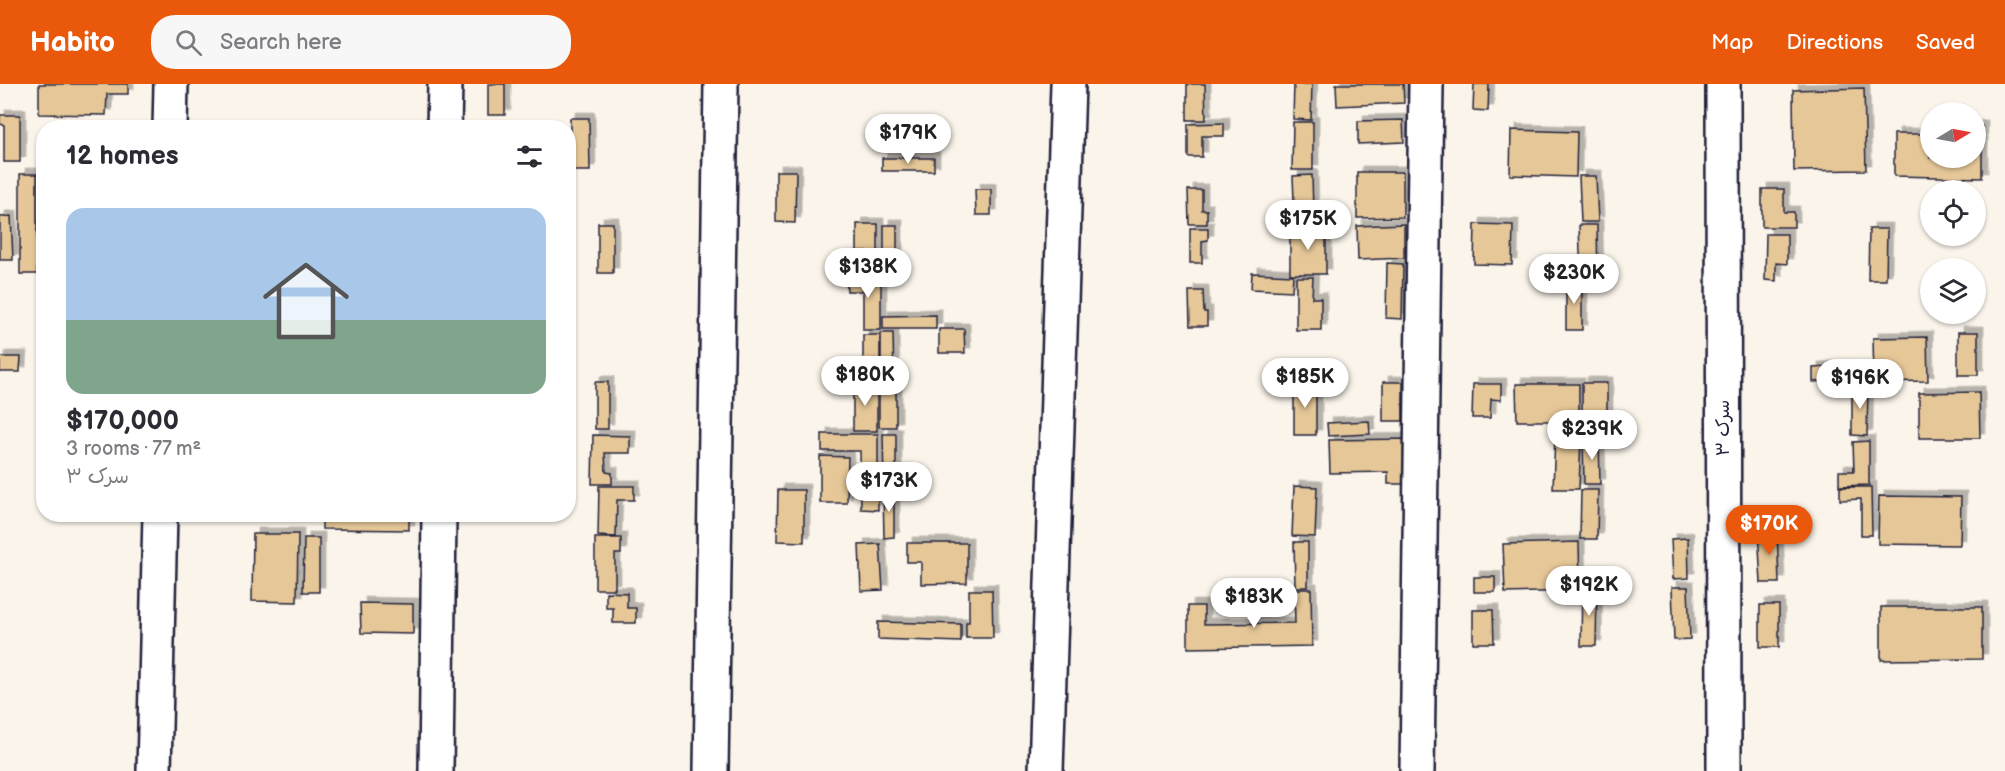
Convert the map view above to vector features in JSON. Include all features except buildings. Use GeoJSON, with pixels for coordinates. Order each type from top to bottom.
{"type":"FeatureCollection","features":[{"type":"Feature","properties":{"kind":"street"},"geometry":{"type":"LineString","coordinates":[[170,120],[171,84]]}},
{"type":"Feature","properties":{"kind":"street"},"geometry":{"type":"LineString","coordinates":[[444,120],[445,84]]}},
{"type":"Feature","properties":{"kind":"street"},"geometry":{"type":"LineString","coordinates":[[711,771],[721,84]]}},
{"type":"Feature","properties":{"kind":"street"},"geometry":{"type":"LineString","coordinates":[[1046,771],[1068,84]]}},
{"type":"Feature","properties":{"kind":"street"},"geometry":{"type":"LineString","coordinates":[[1417,771],[1426,84]]}},
{"type":"Feature","properties":{"kind":"street","name":"سرک ۳"},"geometry":{"type":"LineString","coordinates":[[1723,84],[1724,771]]}},
{"type":"Feature","properties":{"kind":"street"},"geometry":{"type":"LineString","coordinates":[[154,771],[160,522]]}},
{"type":"Feature","properties":{"kind":"street"},"geometry":{"type":"LineString","coordinates":[[436,771],[439,522]]}}]}
